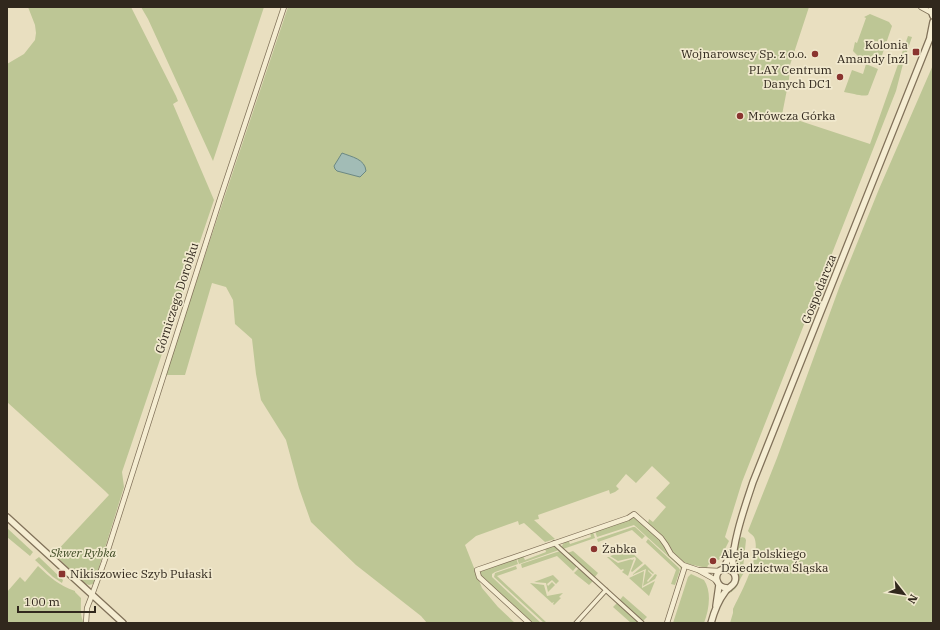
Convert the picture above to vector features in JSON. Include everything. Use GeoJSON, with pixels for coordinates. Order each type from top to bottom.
{"type":"FeatureCollection","features":[{"type":"Feature","properties":{"kind":"street","name":"Górniczego Dorobku"},"geometry":{"type":"LineString","coordinates":[[86,623],[86,610],[104,562],[217,206],[284,7]]}},
{"type":"Feature","properties":{"kind":"street"},"geometry":{"type":"LineString","coordinates":[[921,7],[932,12]]}},
{"type":"Feature","properties":{"kind":"street","name":"Gospodarcza"},"geometry":{"type":"LineString","coordinates":[[733,572],[734,549],[743,513],[755,479],[932,36],[933,22]]}},
{"type":"Feature","properties":{"kind":"street"},"geometry":{"type":"LineString","coordinates":[[529,623],[479,577],[477,570],[628,518],[634,514],[661,538],[671,554],[685,566],[698,570],[714,579],[723,588],[729,588]]}},
{"type":"Feature","properties":{"kind":"street"},"geometry":{"type":"LineString","coordinates":[[7,516],[123,623]]}},
{"type":"Feature","properties":{"kind":"street"},"geometry":{"type":"LineString","coordinates":[[554,543],[642,623]]}},
{"type":"Feature","properties":{"kind":"street","name":"Gospodarcza"},"geometry":{"type":"LineString","coordinates":[[722,570],[734,549]]}},
{"type":"Feature","properties":{"kind":"street"},"geometry":{"type":"LineString","coordinates":[[667,623],[685,566]]}},
{"type":"Feature","properties":{"kind":"street"},"geometry":{"type":"LineString","coordinates":[[698,570],[728,569],[733,572],[735,577],[735,582],[724,593],[716,607],[711,623]]}},
{"type":"Feature","properties":{"kind":"street"},"geometry":{"type":"LineString","coordinates":[[716,607],[718,583],[716,577],[722,570]]}},
{"type":"Feature","properties":{"kind":"street"},"geometry":{"type":"LineString","coordinates":[[576,623],[606,590]]}},
{"type":"Feature","properties":{"kind":"green space","name":"Skwer Rybka"},"geometry":{"type":"Polygon","coordinates":[[[28,7],[131,7],[176,96],[178,101],[173,104],[214,200],[122,472],[124,487],[95,580],[93,584],[89,585],[84,583],[54,554],[109,495],[7,402],[7,64],[24,54],[35,40],[35,25],[28,7]]]}},
{"type":"Feature","properties":{"kind":"green space"},"geometry":{"type":"Polygon","coordinates":[[[141,7],[264,7],[213,161],[148,19],[141,7]]]}},
{"type":"Feature","properties":{"kind":"green space"},"geometry":{"type":"Polygon","coordinates":[[[288,7],[809,7],[790,65],[789,79],[782,115],[870,144],[908,36],[912,37],[896,91],[742,482],[725,537],[729,541],[720,559],[708,565],[707,568],[684,562],[674,554],[666,541],[648,523],[649,519],[653,522],[666,507],[656,498],[670,483],[652,466],[636,483],[626,474],[616,486],[619,489],[615,492],[610,494],[609,490],[538,515],[539,519],[534,520],[555,539],[545,542],[524,523],[519,525],[518,521],[476,536],[465,545],[482,588],[498,607],[515,623],[427,623],[421,616],[356,565],[311,522],[299,488],[286,440],[261,400],[252,339],[235,324],[233,300],[226,287],[212,283],[185,375],[165,375],[288,7]]]}},
{"type":"Feature","properties":{"kind":"green space"},"geometry":{"type":"Polygon","coordinates":[[[870,14],[889,22],[892,26],[879,64],[859,57],[853,51],[855,42],[857,43],[866,18],[864,17],[870,14]]]}},
{"type":"Feature","properties":{"kind":"green space"},"geometry":{"type":"Polygon","coordinates":[[[866,64],[878,69],[868,95],[844,92],[852,70],[863,74],[866,64]]]}},
{"type":"Feature","properties":{"kind":"green space"},"geometry":{"type":"Polygon","coordinates":[[[933,65],[933,623],[730,623],[733,609],[750,573],[755,553],[756,544],[754,537],[748,531],[777,458],[839,288],[879,189],[933,65]]]}},
{"type":"Feature","properties":{"kind":"green space"},"geometry":{"type":"Polygon","coordinates":[[[636,518],[660,540],[681,566],[681,573],[680,567],[634,525],[597,537],[595,531],[636,518]]]}},
{"type":"Feature","properties":{"kind":"green space"},"geometry":{"type":"Polygon","coordinates":[[[633,527],[645,536],[642,539],[632,530],[598,542],[597,539],[633,527]]]}},
{"type":"Feature","properties":{"kind":"green space"},"geometry":{"type":"Polygon","coordinates":[[[7,528],[33,552],[30,556],[7,537],[7,528]]]}},
{"type":"Feature","properties":{"kind":"green space"},"geometry":{"type":"Polygon","coordinates":[[[593,532],[595,538],[563,549],[562,546],[564,542],[568,540],[570,544],[591,537],[590,533],[593,532]]]}},
{"type":"Feature","properties":{"kind":"green space"},"geometry":{"type":"Polygon","coordinates":[[[742,537],[746,540],[743,568],[745,572],[737,587],[726,595],[732,588],[739,539],[742,537]]]}},
{"type":"Feature","properties":{"kind":"green space"},"geometry":{"type":"Polygon","coordinates":[[[648,539],[679,568],[680,570],[675,585],[671,584],[676,570],[646,542],[648,539]]]}},
{"type":"Feature","properties":{"kind":"green space"},"geometry":{"type":"Polygon","coordinates":[[[552,546],[559,550],[519,564],[517,558],[523,556],[525,560],[546,552],[545,548],[552,546]]]}},
{"type":"Feature","properties":{"kind":"green space"},"geometry":{"type":"Polygon","coordinates":[[[629,550],[643,563],[632,572],[631,571],[636,559],[635,557],[618,561],[610,556],[629,550]]]}},
{"type":"Feature","properties":{"kind":"green space"},"geometry":{"type":"Polygon","coordinates":[[[560,551],[577,566],[573,571],[557,556],[522,568],[521,564],[560,551]]]}},
{"type":"Feature","properties":{"kind":"green space"},"geometry":{"type":"Polygon","coordinates":[[[573,551],[598,573],[594,578],[567,553],[573,551]]]}},
{"type":"Feature","properties":{"kind":"green space"},"geometry":{"type":"Polygon","coordinates":[[[39,557],[63,580],[62,583],[53,577],[35,560],[39,557]]]}},
{"type":"Feature","properties":{"kind":"green space"},"geometry":{"type":"Polygon","coordinates":[[[607,557],[618,563],[634,559],[628,576],[622,572],[624,570],[623,569],[621,570],[607,557]]]}},
{"type":"Feature","properties":{"kind":"green space"},"geometry":{"type":"Polygon","coordinates":[[[516,558],[518,564],[495,572],[492,574],[492,577],[541,623],[532,623],[481,576],[481,571],[516,558]]]}},
{"type":"Feature","properties":{"kind":"green space"},"geometry":{"type":"Polygon","coordinates":[[[645,564],[654,573],[653,574],[648,570],[652,575],[647,581],[648,582],[655,574],[657,575],[655,579],[643,586],[646,569],[632,575],[645,564]]]}},
{"type":"Feature","properties":{"kind":"green space"},"geometry":{"type":"Polygon","coordinates":[[[38,566],[55,581],[75,591],[81,598],[83,623],[7,623],[7,592],[20,577],[25,582],[38,566]]]}},
{"type":"Feature","properties":{"kind":"green space"},"geometry":{"type":"Polygon","coordinates":[[[516,566],[517,569],[497,576],[547,623],[544,623],[494,577],[495,573],[516,566]]]}},
{"type":"Feature","properties":{"kind":"green space"},"geometry":{"type":"Polygon","coordinates":[[[579,568],[593,581],[589,585],[574,573],[579,568]]]}},
{"type":"Feature","properties":{"kind":"green space"},"geometry":{"type":"Polygon","coordinates":[[[644,571],[642,588],[655,581],[649,596],[629,578],[644,571]]]}},
{"type":"Feature","properties":{"kind":"green space"},"geometry":{"type":"Polygon","coordinates":[[[691,574],[704,580],[707,585],[709,601],[704,623],[673,623],[688,577],[691,574]]]}},
{"type":"Feature","properties":{"kind":"green space"},"geometry":{"type":"Polygon","coordinates":[[[553,575],[559,581],[556,584],[552,580],[547,584],[548,586],[552,582],[555,585],[548,592],[546,583],[534,582],[553,575]]]}},
{"type":"Feature","properties":{"kind":"green space"},"geometry":{"type":"Polygon","coordinates":[[[530,583],[544,585],[547,596],[563,593],[559,597],[561,598],[554,605],[554,602],[552,603],[530,583]]]}},
{"type":"Feature","properties":{"kind":"green space"},"geometry":{"type":"Polygon","coordinates":[[[623,596],[647,617],[642,622],[619,601],[623,596]]]}},
{"type":"Feature","properties":{"kind":"green space"},"geometry":{"type":"Polygon","coordinates":[[[617,603],[639,623],[631,623],[613,607],[617,603]]]}},
{"type":"Feature","properties":{"kind":"water"},"geometry":{"type":"Polygon","coordinates":[[[342,153],[361,161],[366,171],[360,177],[337,171],[335,169],[334,166],[342,153]]]}},
{"type":"Feature","properties":{"kind":"place","name":"Kolonia Amandy [nż]"},"geometry":{"type":"Point","coordinates":[916,52]}},
{"type":"Feature","properties":{"kind":"place","name":"Wojnarowscy Sp. z o.o."},"geometry":{"type":"Point","coordinates":[815,54]}},
{"type":"Feature","properties":{"kind":"place","name":"PLAY Centrum Danych DC1"},"geometry":{"type":"Point","coordinates":[840,77]}},
{"type":"Feature","properties":{"kind":"place","name":"Mrówcza Górka"},"geometry":{"type":"Point","coordinates":[740,116]}},
{"type":"Feature","properties":{"kind":"place","name":"Żabka"},"geometry":{"type":"Point","coordinates":[594,549]}},
{"type":"Feature","properties":{"kind":"place","name":"Aleja Polskiego Dziedzictwa Śląska"},"geometry":{"type":"Point","coordinates":[713,561]}},
{"type":"Feature","properties":{"kind":"place","name":"Nikiszowiec Szyb Pułaski"},"geometry":{"type":"Point","coordinates":[62,574]}}]}
